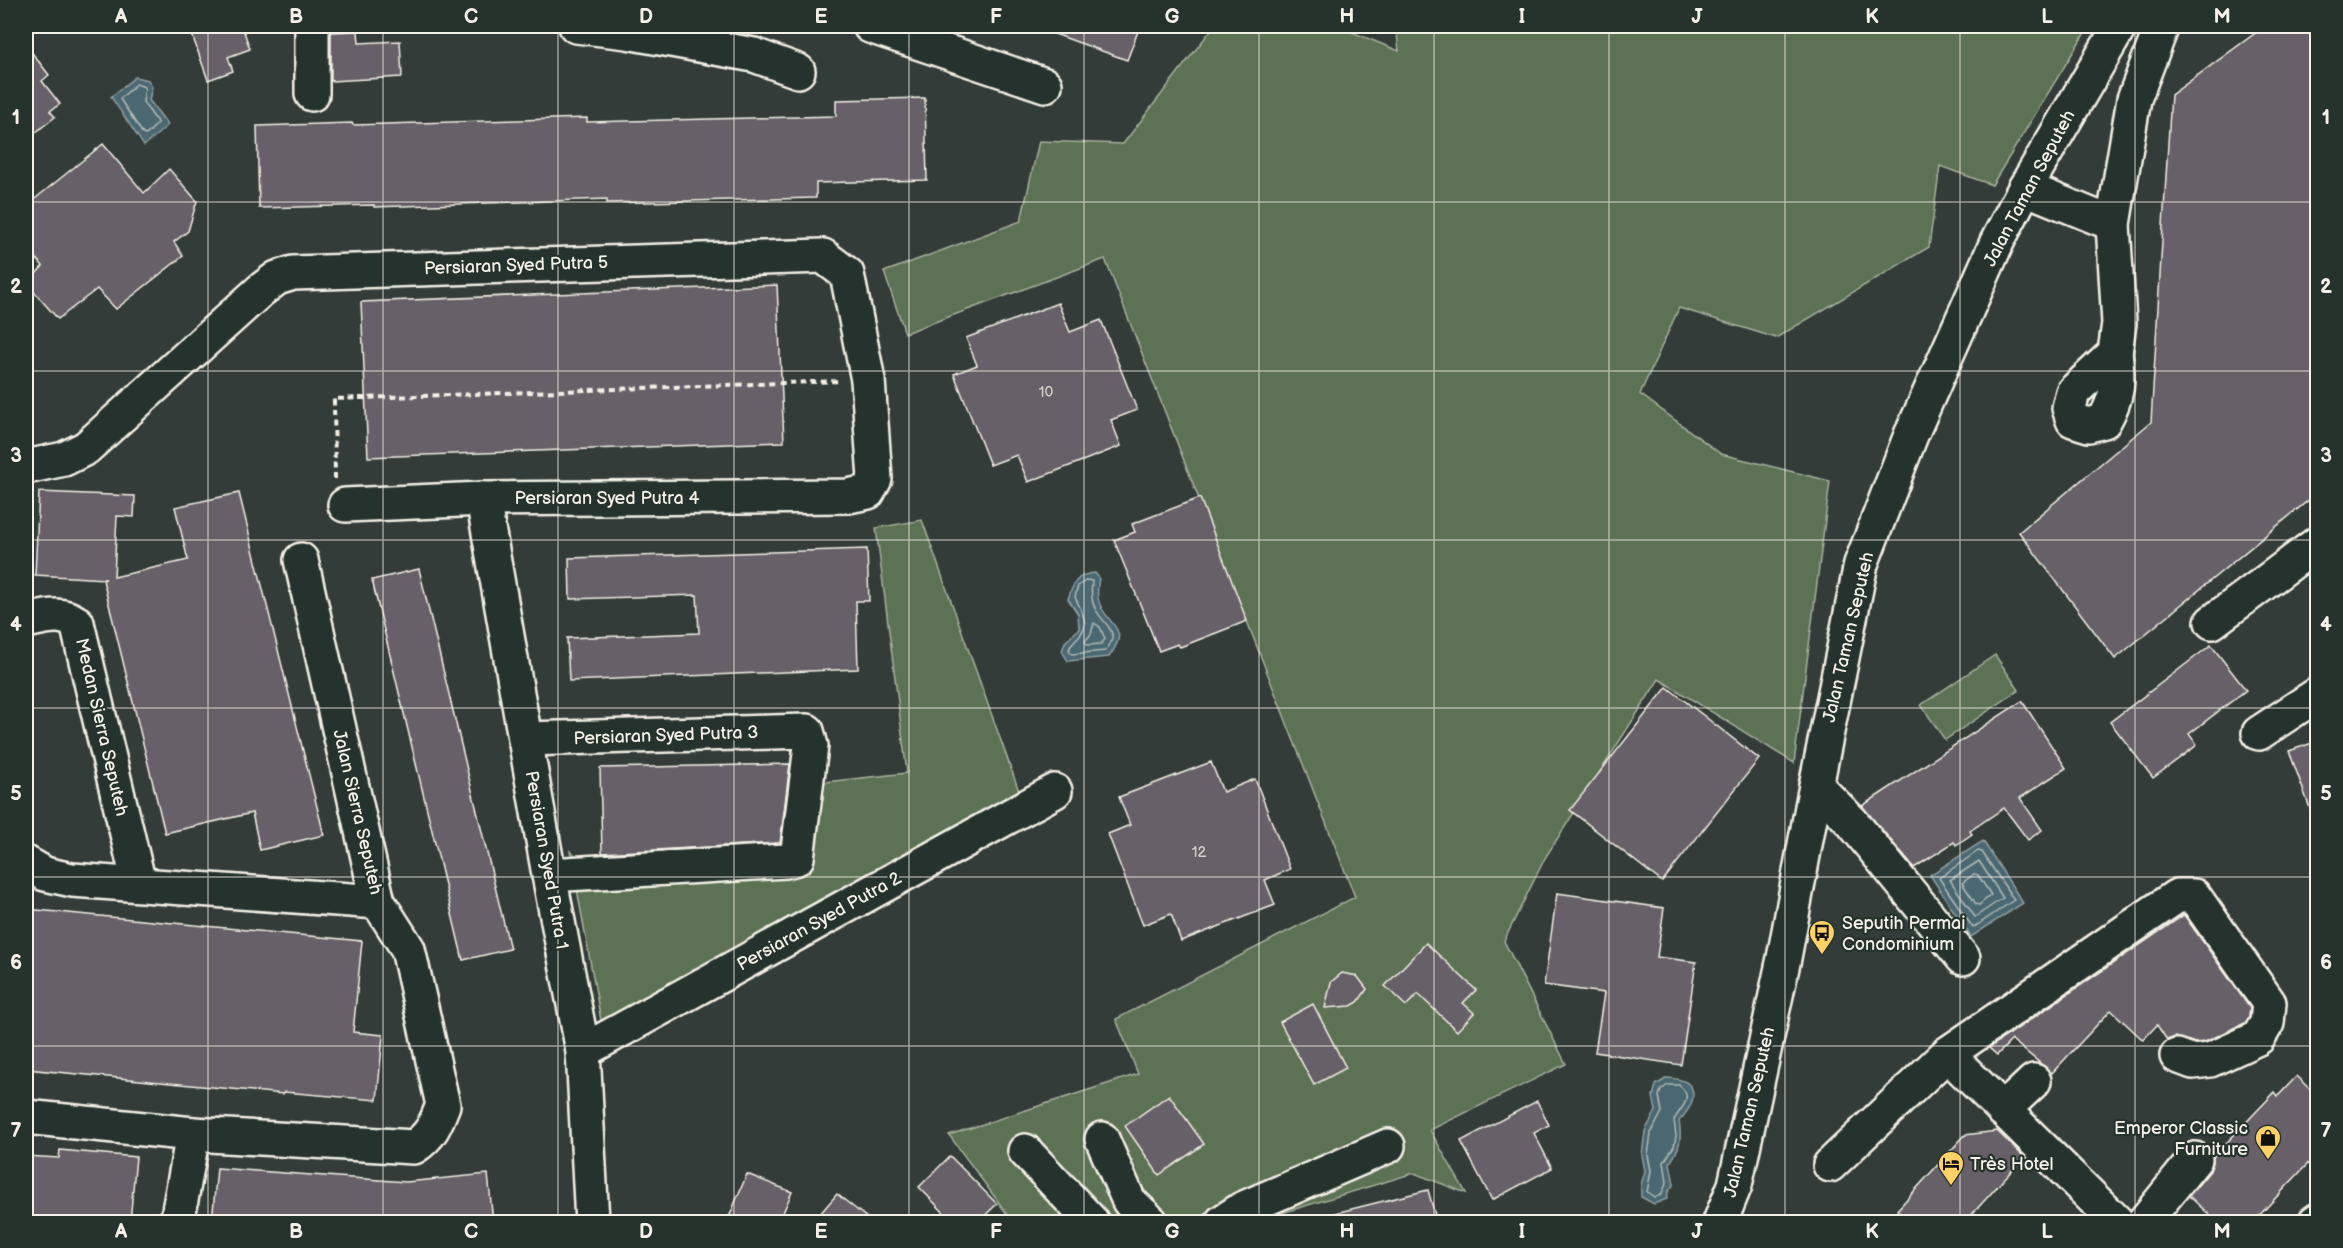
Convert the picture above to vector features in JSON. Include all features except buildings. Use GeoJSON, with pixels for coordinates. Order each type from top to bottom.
{"type":"FeatureCollection","features":[{"type":"Feature","properties":{"kind":"street"},"geometry":{"type":"LineString","coordinates":[[312,26],[312,94]]}},
{"type":"Feature","properties":{"kind":"street"},"geometry":{"type":"LineString","coordinates":[[576,26],[628,29],[754,55],[798,72]]}},
{"type":"Feature","properties":{"kind":"street"},"geometry":{"type":"LineString","coordinates":[[870,26],[1045,85]]}},
{"type":"Feature","properties":{"kind":"street","name":"Jalan Taman Seputeh"},"geometry":{"type":"LineString","coordinates":[[1720,1222],[1738,1173],[1784,958],[1816,786],[1862,564],[1911,435],[1997,242],[2025,188],[2120,26]]}},
{"type":"Feature","properties":{"kind":"street"},"geometry":{"type":"LineString","coordinates":[[2115,353],[2120,323],[2113,224],[2133,99],[2164,28]]}},
{"type":"Feature","properties":{"kind":"street"},"geometry":{"type":"LineString","coordinates":[[2025,188],[2113,224]]}},
{"type":"Feature","properties":{"kind":"street","name":"Persiaran Syed Putra 5"},"geometry":{"type":"LineString","coordinates":[[26,467],[64,459],[86,448],[261,290],[277,278],[293,273],[823,256],[847,274],[868,380],[875,479],[868,492]]}},
{"type":"Feature","properties":{"kind":"street","name":"Persiaran Syed Putra 4"},"geometry":{"type":"LineString","coordinates":[[345,505],[483,499],[848,496],[868,492]]}},
{"type":"Feature","properties":{"kind":"street","name":"Persiaran Syed Putra 1"},"geometry":{"type":"LineString","coordinates":[[483,499],[549,875],[583,1051],[592,1222]]}},
{"type":"Feature","properties":{"kind":"street"},"geometry":{"type":"LineString","coordinates":[[2212,622],[2318,543]]}},
{"type":"Feature","properties":{"kind":"street","name":"Jalan Sierra Seputeh"},"geometry":{"type":"LineString","coordinates":[[26,1117],[193,1134],[414,1147],[425,1140],[435,1126],[443,1104],[408,948],[378,902],[301,560]]}},
{"type":"Feature","properties":{"kind":"street","name":"Medan Sierra Seputeh"},"geometry":{"type":"LineString","coordinates":[[26,621],[61,615],[70,617],[77,623],[139,884]]}},
{"type":"Feature","properties":{"kind":"street"},"geometry":{"type":"LineString","coordinates":[[2259,733],[2318,694]]}},
{"type":"Feature","properties":{"kind":"street","name":"Persiaran Syed Putra 3"},"geometry":{"type":"LineString","coordinates":[[525,739],[807,731],[811,746],[798,858],[786,861],[549,875]]}},
{"type":"Feature","properties":{"kind":"street"},"geometry":{"type":"LineString","coordinates":[[1816,786],[1852,822],[1964,958]]}},
{"type":"Feature","properties":{"kind":"street","name":"Persiaran Syed Putra 2"},"geometry":{"type":"LineString","coordinates":[[583,1051],[1055,791]]}},
{"type":"Feature","properties":{"kind":"street"},"geometry":{"type":"LineString","coordinates":[[26,863],[45,874],[72,880],[378,902]]}},
{"type":"Feature","properties":{"kind":"street"},"geometry":{"type":"LineString","coordinates":[[1830,1165],[1947,1054],[2177,896],[2185,894],[2194,896],[2269,1003],[2267,1023],[2258,1038],[2210,1060],[2193,1062],[2177,1056]]}},
{"type":"Feature","properties":{"kind":"street"},"geometry":{"type":"LineString","coordinates":[[1947,1054],[2117,1222]]}},
{"type":"Feature","properties":{"kind":"street"},"geometry":{"type":"LineString","coordinates":[[2002,1110],[2034,1081]]}},
{"type":"Feature","properties":{"kind":"street"},"geometry":{"type":"LineString","coordinates":[[177,1222],[193,1134]]}},
{"type":"Feature","properties":{"kind":"street"},"geometry":{"type":"LineString","coordinates":[[1102,1139],[1130,1201],[1151,1222]]}},
{"type":"Feature","properties":{"kind":"street"},"geometry":{"type":"LineString","coordinates":[[1222,1222],[1242,1209],[1388,1146]]}},
{"type":"Feature","properties":{"kind":"street"},"geometry":{"type":"LineString","coordinates":[[1024,1151],[1092,1222]]}},
{"type":"Feature","properties":{"kind":"street"},"geometry":{"type":"LineString","coordinates":[[2144,1222],[2195,1159]]}},
{"type":"Feature","properties":{"kind":"path"},"geometry":{"type":"LineString","coordinates":[[345,505],[335,500],[334,399],[868,380]]}},
{"type":"Feature","properties":{"kind":"green space"},"geometry":{"type":"Polygon","coordinates":[[[1214,26],[1337,26],[1399,51],[1396,26],[2089,26],[1992,185],[1940,166],[1929,247],[1776,338],[1679,308],[1640,394],[1721,454],[1830,481],[1794,763],[1659,679],[1545,858],[1504,941],[1566,1064],[1430,1130],[1466,1193],[1414,1173],[1252,1222],[1013,1222],[949,1135],[1138,1074],[1116,1019],[1355,897],[1105,259],[905,333],[884,272],[1021,221],[1039,141],[1123,144],[1214,26]]]}},
{"type":"Feature","properties":{"kind":"green space"},"geometry":{"type":"Polygon","coordinates":[[[922,520],[1020,794],[602,1026],[570,851],[608,880],[812,861],[807,784],[907,773],[876,528],[922,520]]]}},
{"type":"Feature","properties":{"kind":"green space"},"geometry":{"type":"Polygon","coordinates":[[[1995,655],[2019,690],[1945,740],[1921,705],[1995,655]]]}},
{"type":"Feature","properties":{"kind":"water"},"geometry":{"type":"Polygon","coordinates":[[[135,77],[148,80],[152,87],[149,100],[168,125],[144,146],[111,97],[135,77]]]}},
{"type":"Feature","properties":{"kind":"water"},"geometry":{"type":"Polygon","coordinates":[[[1095,573],[1099,578],[1097,593],[1099,604],[1117,630],[1118,641],[1109,657],[1068,661],[1062,651],[1065,642],[1079,629],[1078,614],[1068,599],[1080,577],[1095,573]]]}},
{"type":"Feature","properties":{"kind":"water"},"geometry":{"type":"Polygon","coordinates":[[[1983,841],[2023,903],[1971,937],[1930,875],[1983,841]]]}},
{"type":"Feature","properties":{"kind":"water"},"geometry":{"type":"Polygon","coordinates":[[[1667,1078],[1686,1082],[1691,1087],[1693,1099],[1679,1121],[1679,1143],[1670,1163],[1674,1184],[1668,1192],[1667,1199],[1654,1204],[1641,1197],[1641,1185],[1645,1171],[1642,1155],[1645,1131],[1656,1111],[1653,1096],[1656,1085],[1667,1078]]]}},
{"type":"Feature","properties":{"kind":"place","name":"Seputih Permai Condominium"},"geometry":{"type":"Point","coordinates":[1822,956]}},
{"type":"Feature","properties":{"kind":"place","name":"Emperor Classic Furniture"},"geometry":{"type":"Point","coordinates":[2268,1161]}},
{"type":"Feature","properties":{"kind":"place","name":"Très Hotel"},"geometry":{"type":"Point","coordinates":[1951,1187]}}]}
